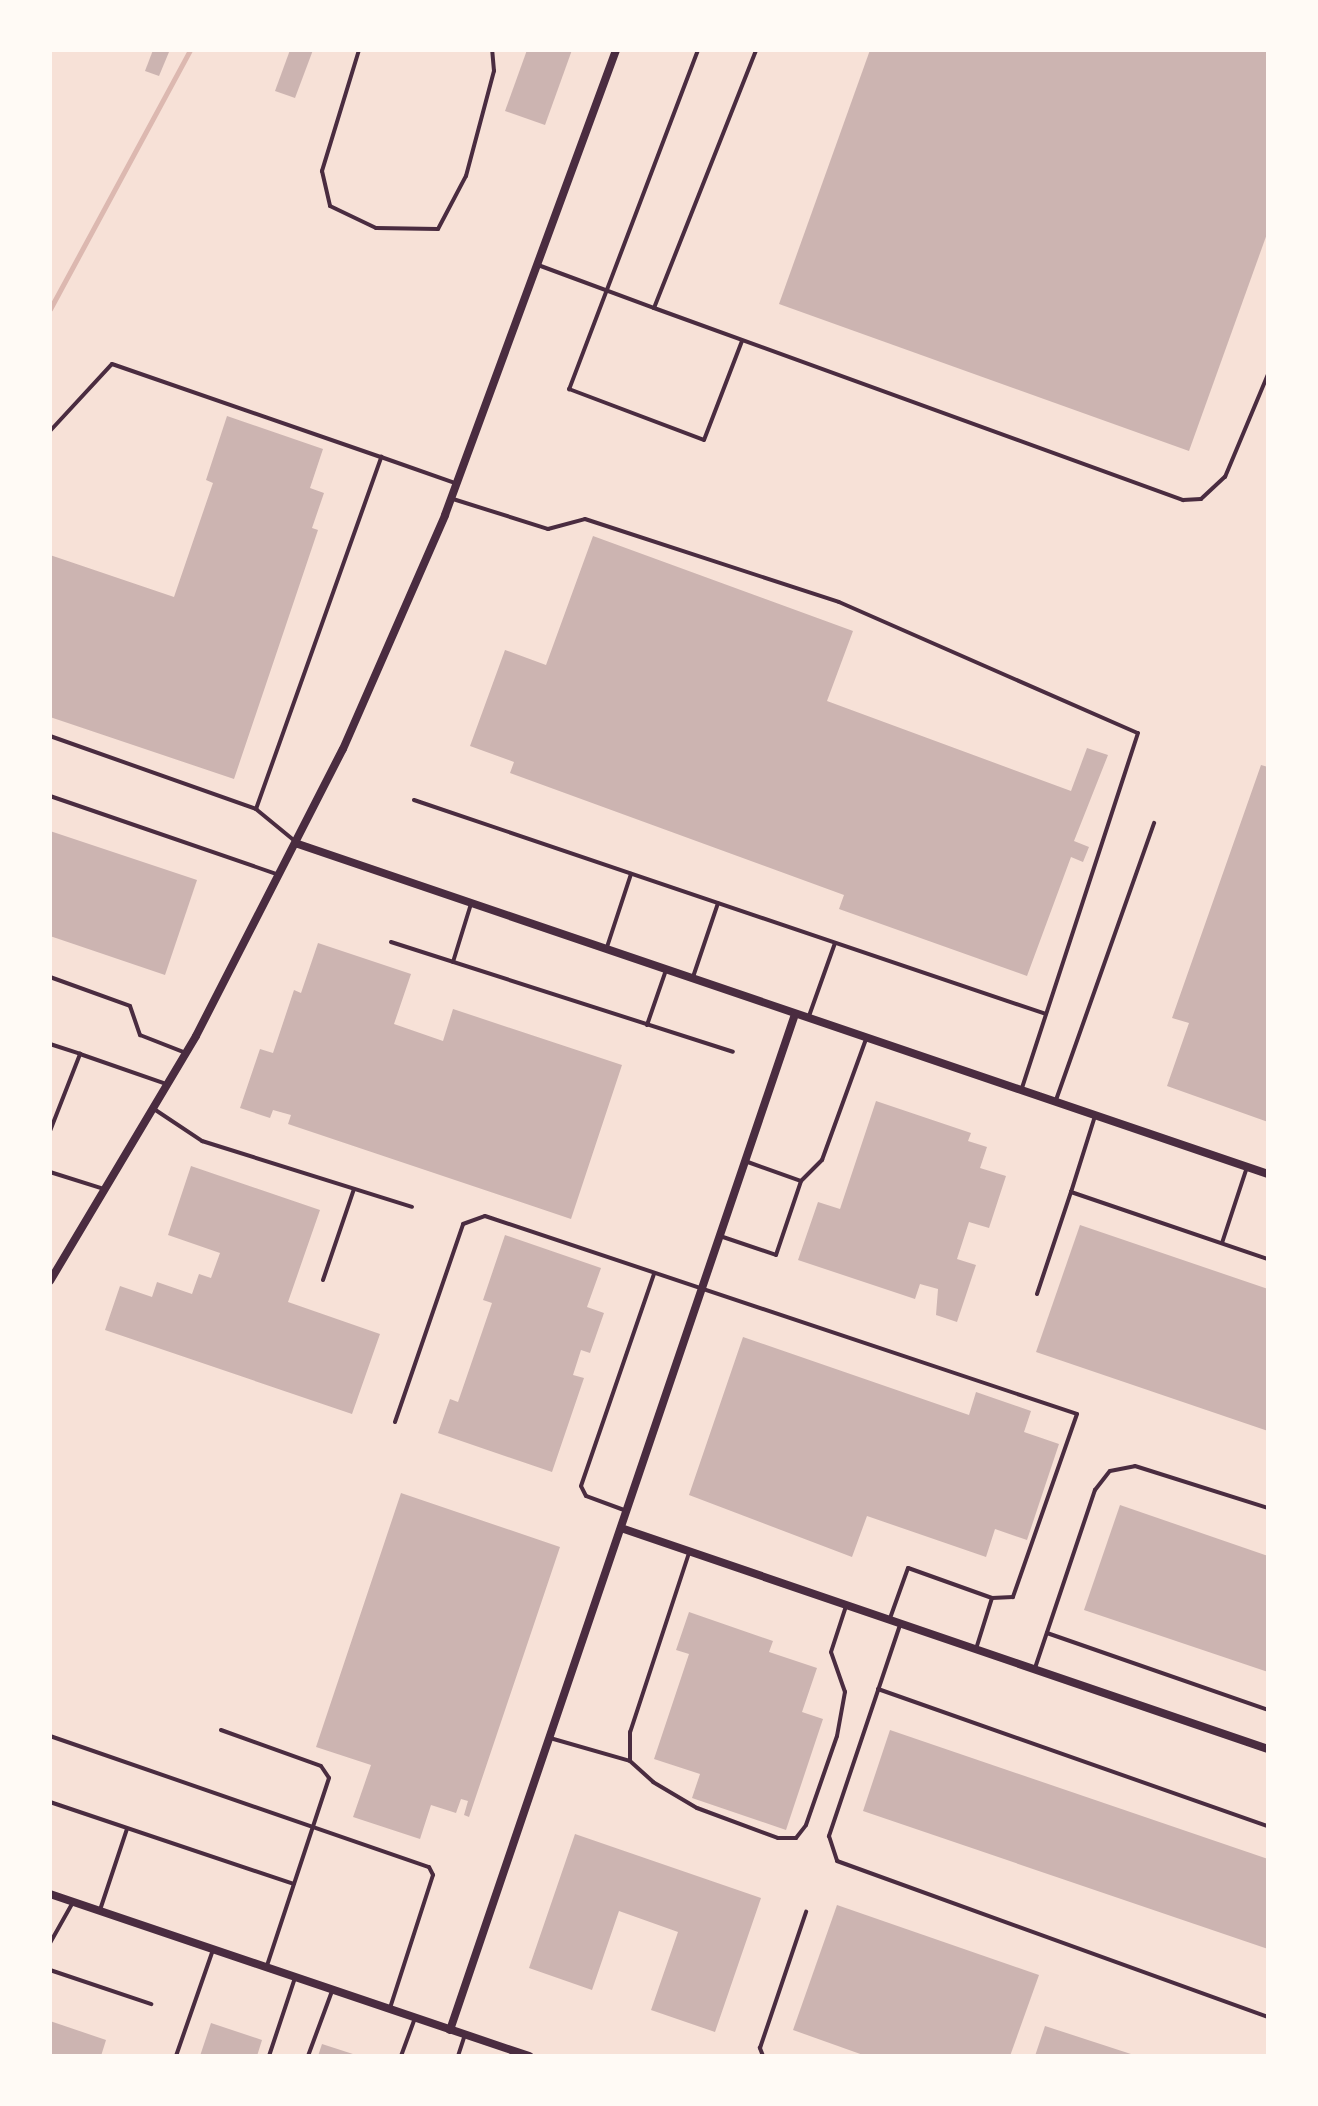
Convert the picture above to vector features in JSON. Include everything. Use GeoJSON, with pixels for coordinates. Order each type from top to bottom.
{"type":"FeatureCollection","features":[{"type":"Feature","properties":{"kind":"street"},"geometry":{"type":"LineString","coordinates":[[50,1281],[168,1085],[282,875],[383,662],[451,498],[616,50]]}},
{"type":"Feature","properties":{"kind":"street"},"geometry":{"type":"LineString","coordinates":[[298,844],[1268,1174]]}},
{"type":"Feature","properties":{"kind":"street"},"geometry":{"type":"LineString","coordinates":[[450,2030],[795,1014]]}},
{"type":"Feature","properties":{"kind":"street"},"geometry":{"type":"LineString","coordinates":[[621,1528],[1268,1749]]}},
{"type":"Feature","properties":{"kind":"street"},"geometry":{"type":"LineString","coordinates":[[50,1894],[529,2056]]}},
{"type":"Feature","properties":{"kind":"lane"},"geometry":{"type":"LineString","coordinates":[[359,50],[322,171],[330,206],[376,228],[438,229],[466,176],[494,71],[492,50]]}},
{"type":"Feature","properties":{"kind":"lane"},"geometry":{"type":"LineString","coordinates":[[698,50],[569,389],[704,440],[742,341]]}},
{"type":"Feature","properties":{"kind":"lane"},"geometry":{"type":"LineString","coordinates":[[654,308],[756,50]]}},
{"type":"Feature","properties":{"kind":"lane"},"geometry":{"type":"LineString","coordinates":[[538,265],[1183,500],[1201,499],[1225,477],[1268,374]]}},
{"type":"Feature","properties":{"kind":"lane"},"geometry":{"type":"LineString","coordinates":[[50,431],[112,364],[456,484]]}},
{"type":"Feature","properties":{"kind":"lane"},"geometry":{"type":"LineString","coordinates":[[256,809],[381,457]]}},
{"type":"Feature","properties":{"kind":"lane"},"geometry":{"type":"LineString","coordinates":[[451,498],[548,529],[585,519],[839,602],[1138,733],[1021,1090]]}},
{"type":"Feature","properties":{"kind":"lane"},"geometry":{"type":"LineString","coordinates":[[50,736],[256,809],[298,844]]}},
{"type":"Feature","properties":{"kind":"lane"},"geometry":{"type":"LineString","coordinates":[[50,796],[282,875]]}},
{"type":"Feature","properties":{"kind":"lane"},"geometry":{"type":"LineString","coordinates":[[414,800],[1046,1014]]}},
{"type":"Feature","properties":{"kind":"lane"},"geometry":{"type":"LineString","coordinates":[[1055,1102],[1154,823]]}},
{"type":"Feature","properties":{"kind":"lane"},"geometry":{"type":"LineString","coordinates":[[606,949],[631,874]]}},
{"type":"Feature","properties":{"kind":"lane"},"geometry":{"type":"LineString","coordinates":[[453,962],[471,903]]}},
{"type":"Feature","properties":{"kind":"lane"},"geometry":{"type":"LineString","coordinates":[[693,979],[718,903]]}},
{"type":"Feature","properties":{"kind":"lane"},"geometry":{"type":"LineString","coordinates":[[391,942],[733,1052]]}},
{"type":"Feature","properties":{"kind":"lane"},"geometry":{"type":"LineString","coordinates":[[808,1018],[835,943]]}},
{"type":"Feature","properties":{"kind":"lane"},"geometry":{"type":"LineString","coordinates":[[647,1025],[666,970]]}},
{"type":"Feature","properties":{"kind":"lane"},"geometry":{"type":"LineString","coordinates":[[50,977],[130,1006],[140,1035],[186,1053]]}},
{"type":"Feature","properties":{"kind":"lane"},"geometry":{"type":"LineString","coordinates":[[720,1236],[776,1255],[801,1181],[822,1160],[867,1038]]}},
{"type":"Feature","properties":{"kind":"lane"},"geometry":{"type":"LineString","coordinates":[[50,1044],[168,1085]]}},
{"type":"Feature","properties":{"kind":"lane"},"geometry":{"type":"LineString","coordinates":[[50,1131],[80,1054]]}},
{"type":"Feature","properties":{"kind":"lane"},"geometry":{"type":"LineString","coordinates":[[154,1109],[202,1141],[412,1207]]}},
{"type":"Feature","properties":{"kind":"lane"},"geometry":{"type":"LineString","coordinates":[[1037,1294],[1095,1116]]}},
{"type":"Feature","properties":{"kind":"lane"},"geometry":{"type":"LineString","coordinates":[[745,1161],[801,1181]]}},
{"type":"Feature","properties":{"kind":"lane"},"geometry":{"type":"LineString","coordinates":[[1222,1243],[1247,1167]]}},
{"type":"Feature","properties":{"kind":"lane"},"geometry":{"type":"LineString","coordinates":[[50,1172],[106,1190]]}},
{"type":"Feature","properties":{"kind":"lane"},"geometry":{"type":"LineString","coordinates":[[323,1280],[354,1189]]}},
{"type":"Feature","properties":{"kind":"lane"},"geometry":{"type":"LineString","coordinates":[[1071,1192],[1268,1259]]}},
{"type":"Feature","properties":{"kind":"lane"},"geometry":{"type":"LineString","coordinates":[[395,1422],[463,1224],[485,1216],[1077,1414],[1013,1597],[992,1598],[908,1568],[889,1621]]}},
{"type":"Feature","properties":{"kind":"lane"},"geometry":{"type":"LineString","coordinates":[[627,1511],[586,1496],[581,1486],[654,1274]]}},
{"type":"Feature","properties":{"kind":"lane"},"geometry":{"type":"LineString","coordinates":[[1034,1670],[1095,1490],[1110,1471],[1135,1466],[1268,1508]]}},
{"type":"Feature","properties":{"kind":"lane"},"geometry":{"type":"LineString","coordinates":[[630,1761],[630,1732],[689,1553]]}},
{"type":"Feature","properties":{"kind":"lane"},"geometry":{"type":"LineString","coordinates":[[976,1650],[992,1598]]}},
{"type":"Feature","properties":{"kind":"lane"},"geometry":{"type":"LineString","coordinates":[[550,1738],[630,1761],[653,1782],[697,1808],[778,1838],[796,1838],[806,1825],[837,1736],[845,1692],[831,1652],[846,1606]]}},
{"type":"Feature","properties":{"kind":"lane"},"geometry":{"type":"LineString","coordinates":[[900,1625],[829,1836],[837,1861],[1268,2017]]}},
{"type":"Feature","properties":{"kind":"lane"},"geometry":{"type":"LineString","coordinates":[[1047,1633],[1268,1710]]}},
{"type":"Feature","properties":{"kind":"lane"},"geometry":{"type":"LineString","coordinates":[[878,1689],[1268,1826]]}},
{"type":"Feature","properties":{"kind":"lane"},"geometry":{"type":"LineString","coordinates":[[221,1730],[321,1766],[329,1778],[266,1968]]}},
{"type":"Feature","properties":{"kind":"lane"},"geometry":{"type":"LineString","coordinates":[[50,1736],[429,1867],[433,1875],[389,2009]]}},
{"type":"Feature","properties":{"kind":"lane"},"geometry":{"type":"LineString","coordinates":[[50,1802],[294,1884]]}},
{"type":"Feature","properties":{"kind":"lane"},"geometry":{"type":"LineString","coordinates":[[100,1910],[128,1828]]}},
{"type":"Feature","properties":{"kind":"lane"},"geometry":{"type":"LineString","coordinates":[[50,1943],[73,1902]]}},
{"type":"Feature","properties":{"kind":"lane"},"geometry":{"type":"LineString","coordinates":[[763,2056],[760,2048],[806,1912]]}},
{"type":"Feature","properties":{"kind":"lane"},"geometry":{"type":"LineString","coordinates":[[176,2056],[213,1950]]}},
{"type":"Feature","properties":{"kind":"lane"},"geometry":{"type":"LineString","coordinates":[[50,1970],[151,2004]]}},
{"type":"Feature","properties":{"kind":"lane"},"geometry":{"type":"LineString","coordinates":[[269,2056],[295,1978]]}},
{"type":"Feature","properties":{"kind":"lane"},"geometry":{"type":"LineString","coordinates":[[308,2056],[332,1990]]}},
{"type":"Feature","properties":{"kind":"lane"},"geometry":{"type":"LineString","coordinates":[[401,2056],[415,2018]]}},
{"type":"Feature","properties":{"kind":"lane"},"geometry":{"type":"LineString","coordinates":[[458,2056],[465,2035]]}},
{"type":"Feature","properties":{"kind":"building"},"geometry":{"type":"Polygon","coordinates":[[[153,50],[169,52],[159,76],[145,71],[153,50]]]}},
{"type":"Feature","properties":{"kind":"building"},"geometry":{"type":"Polygon","coordinates":[[[290,50],[313,50],[295,98],[275,91],[290,50]]]}},
{"type":"Feature","properties":{"kind":"building"},"geometry":{"type":"Polygon","coordinates":[[[527,50],[572,50],[545,125],[505,111],[527,50]]]}},
{"type":"Feature","properties":{"kind":"building"},"geometry":{"type":"Polygon","coordinates":[[[870,50],[1268,52],[1268,231],[1189,451],[779,304],[870,50]]]}},
{"type":"Feature","properties":{"kind":"building"},"geometry":{"type":"Polygon","coordinates":[[[227,416],[323,449],[310,488],[324,493],[312,528],[318,530],[234,779],[50,717],[50,555],[174,597],[213,483],[206,480],[227,416]]]}},
{"type":"Feature","properties":{"kind":"building"},"geometry":{"type":"Polygon","coordinates":[[[593,536],[853,631],[827,701],[1071,791],[1087,748],[1108,755],[1074,841],[1089,847],[1083,862],[1071,857],[1027,976],[839,909],[844,895],[510,773],[514,762],[470,746],[505,650],[546,665],[593,536]]]}},
{"type":"Feature","properties":{"kind":"building"},"geometry":{"type":"Polygon","coordinates":[[[1261,765],[1268,767],[1268,1122],[1167,1086],[1189,1023],[1172,1018],[1261,765]]]}},
{"type":"Feature","properties":{"kind":"building"},"geometry":{"type":"Polygon","coordinates":[[[50,831],[197,880],[165,975],[50,936],[50,831]]]}},
{"type":"Feature","properties":{"kind":"building"},"geometry":{"type":"Polygon","coordinates":[[[318,943],[411,974],[394,1024],[443,1041],[453,1009],[622,1065],[571,1219],[288,1124],[291,1115],[273,1110],[270,1118],[240,1108],[260,1049],[273,1053],[294,990],[301,993],[318,943]]]}},
{"type":"Feature","properties":{"kind":"building"},"geometry":{"type":"Polygon","coordinates":[[[876,1101],[971,1133],[968,1141],[987,1147],[980,1168],[1006,1176],[989,1228],[969,1222],[957,1259],[976,1265],[957,1322],[936,1315],[938,1289],[920,1284],[915,1299],[798,1260],[818,1202],[840,1209],[876,1101]]]}},
{"type":"Feature","properties":{"kind":"building"},"geometry":{"type":"Polygon","coordinates":[[[191,1166],[320,1210],[288,1302],[380,1334],[352,1414],[105,1330],[120,1286],[152,1297],[157,1282],[192,1294],[199,1274],[211,1278],[220,1253],[168,1235],[191,1166]]]}},
{"type":"Feature","properties":{"kind":"building"},"geometry":{"type":"Polygon","coordinates":[[[1080,1225],[1268,1289],[1268,1431],[1036,1352],[1080,1225]]]}},
{"type":"Feature","properties":{"kind":"building"},"geometry":{"type":"Polygon","coordinates":[[[505,1235],[601,1268],[587,1307],[604,1313],[590,1353],[581,1350],[573,1375],[584,1378],[552,1472],[438,1433],[450,1399],[458,1402],[492,1303],[483,1300],[505,1235]]]}},
{"type":"Feature","properties":{"kind":"building"},"geometry":{"type":"Polygon","coordinates":[[[743,1337],[969,1415],[976,1392],[1031,1411],[1024,1432],[1059,1444],[1027,1540],[995,1529],[986,1557],[867,1516],[852,1557],[689,1495],[743,1337]]]}},
{"type":"Feature","properties":{"kind":"building"},"geometry":{"type":"Polygon","coordinates":[[[401,1493],[560,1547],[469,1817],[464,1815],[468,1801],[461,1799],[456,1813],[431,1805],[420,1839],[353,1817],[371,1765],[316,1747],[401,1493]]]}},
{"type":"Feature","properties":{"kind":"building"},"geometry":{"type":"Polygon","coordinates":[[[1120,1505],[1268,1556],[1268,1672],[1084,1610],[1120,1505]]]}},
{"type":"Feature","properties":{"kind":"building"},"geometry":{"type":"Polygon","coordinates":[[[689,1612],[773,1641],[769,1652],[817,1668],[802,1712],[823,1719],[786,1830],[692,1798],[700,1774],[654,1759],[689,1654],[676,1650],[689,1612]]]}},
{"type":"Feature","properties":{"kind":"building"},"geometry":{"type":"Polygon","coordinates":[[[890,1730],[1268,1859],[1268,1949],[863,1811],[890,1730]]]}},
{"type":"Feature","properties":{"kind":"building"},"geometry":{"type":"Polygon","coordinates":[[[575,1834],[761,1898],[715,2032],[651,2010],[678,1932],[619,1911],[592,1990],[529,1968],[575,1834]]]}},
{"type":"Feature","properties":{"kind":"building"},"geometry":{"type":"Polygon","coordinates":[[[837,1905],[1039,1975],[1010,2056],[866,2056],[793,2030],[837,1905]]]}},
{"type":"Feature","properties":{"kind":"building"},"geometry":{"type":"Polygon","coordinates":[[[50,2021],[106,2040],[101,2056],[50,2056],[50,2021]]]}},
{"type":"Feature","properties":{"kind":"building"},"geometry":{"type":"Polygon","coordinates":[[[211,2023],[262,2040],[257,2056],[200,2056],[211,2023]]]}},
{"type":"Feature","properties":{"kind":"building"},"geometry":{"type":"Polygon","coordinates":[[[1045,2026],[1134,2055],[1035,2056],[1045,2026]]]}},
{"type":"Feature","properties":{"kind":"building"},"geometry":{"type":"Polygon","coordinates":[[[322,2044],[356,2055],[356,2056],[318,2056],[322,2044]]]}},
{"type":"Feature","properties":{"kind":"waterway"},"geometry":{"type":"LineString","coordinates":[[50,309],[190,50]]}}]}
